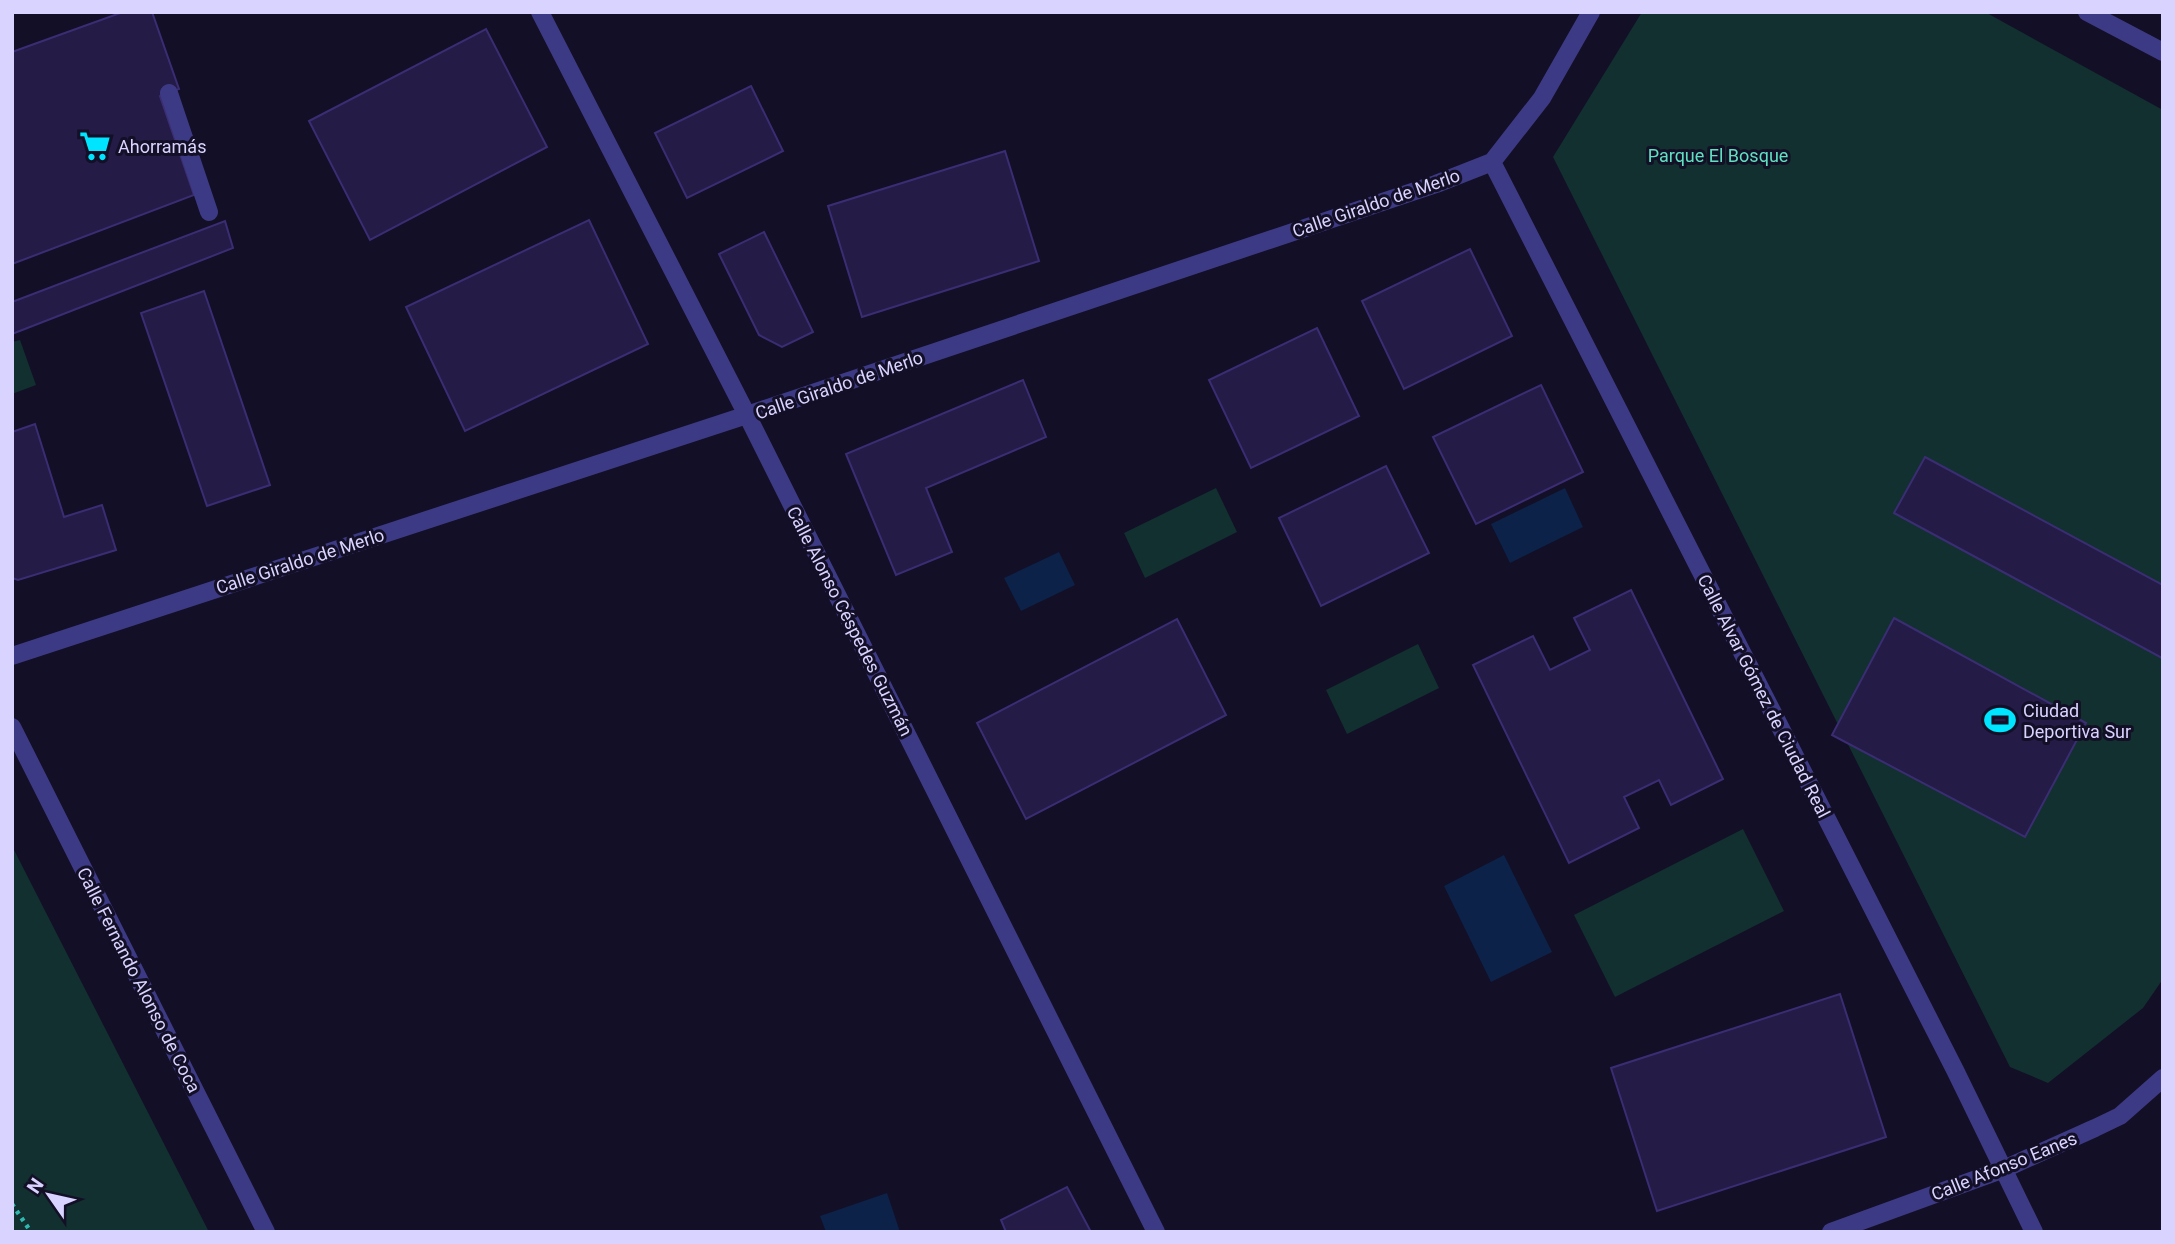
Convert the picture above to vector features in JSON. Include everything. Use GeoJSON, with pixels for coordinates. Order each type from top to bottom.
{"type":"FeatureCollection","features":[{"type":"Feature","properties":{"kind":"street","name":"Calle Alonso Céspedes Guzmán"},"geometry":{"type":"LineString","coordinates":[[540,12],[747,415],[1156,1232]]}},
{"type":"Feature","properties":{"kind":"street"},"geometry":{"type":"LineString","coordinates":[[1492,162],[1542,98],[1591,12]]}},
{"type":"Feature","properties":{"kind":"street"},"geometry":{"type":"LineString","coordinates":[[2087,12],[2163,52]]}},
{"type":"Feature","properties":{"kind":"street"},"geometry":{"type":"LineString","coordinates":[[169,93],[209,212]]}},
{"type":"Feature","properties":{"kind":"street","name":"Calle Giraldo de Merlo"},"geometry":{"type":"LineString","coordinates":[[12,656],[747,415],[1423,189],[1492,162]]}},
{"type":"Feature","properties":{"kind":"street","name":"Calle Alvar Gómez de Ciudad Real"},"geometry":{"type":"LineString","coordinates":[[1492,162],[2034,1232]]}},
{"type":"Feature","properties":{"kind":"street","name":"Calle Fernando Alonso de Coca"},"geometry":{"type":"LineString","coordinates":[[12,727],[266,1232]]}},
{"type":"Feature","properties":{"kind":"street","name":"Calle Afonso Eanes"},"geometry":{"type":"LineString","coordinates":[[1831,1232],[2004,1170],[2120,1116],[2163,1078]]}},
{"type":"Feature","properties":{"kind":"path"},"geometry":{"type":"LineString","coordinates":[[12,1204],[31,1232]]}},
{"type":"Feature","properties":{"kind":"green space","name":"Ciudad Deportiva Sur"},"geometry":{"type":"Polygon","coordinates":[[[1642,12],[1985,12],[2163,110],[2163,979],[2143,1008],[2048,1083],[2010,1067],[1553,157],[1642,12]]]}},
{"type":"Feature","properties":{"kind":"green space"},"geometry":{"type":"Polygon","coordinates":[[[20,340],[36,385],[12,394],[12,342],[20,340]]]}},
{"type":"Feature","properties":{"kind":"green space"},"geometry":{"type":"Polygon","coordinates":[[[1216,488],[1237,532],[1145,578],[1124,533],[1216,488]]]}},
{"type":"Feature","properties":{"kind":"green space"},"geometry":{"type":"Polygon","coordinates":[[[1418,644],[1439,688],[1347,734],[1326,690],[1418,644]]]}},
{"type":"Feature","properties":{"kind":"green space"},"geometry":{"type":"Polygon","coordinates":[[[1743,829],[1784,911],[1615,997],[1574,915],[1743,829]]]}},
{"type":"Feature","properties":{"kind":"green space"},"geometry":{"type":"Polygon","coordinates":[[[12,846],[209,1232],[12,1232],[12,846]]]}},
{"type":"Feature","properties":{"kind":"water"},"geometry":{"type":"Polygon","coordinates":[[[1565,488],[1583,527],[1510,563],[1491,524],[1565,488]]]}},
{"type":"Feature","properties":{"kind":"water"},"geometry":{"type":"Polygon","coordinates":[[[1059,552],[1075,585],[1021,611],[1004,578],[1059,552]]]}},
{"type":"Feature","properties":{"kind":"water"},"geometry":{"type":"Polygon","coordinates":[[[1504,855],[1552,952],[1491,982],[1444,886],[1504,855]]]}},
{"type":"Feature","properties":{"kind":"water"},"geometry":{"type":"Polygon","coordinates":[[[887,1193],[900,1232],[826,1232],[820,1216],[887,1193]]]}},
{"type":"Feature","properties":{"kind":"building","name":"Ahorramás"},"geometry":{"type":"Polygon","coordinates":[[[123,12],[152,12],[179,89],[160,96],[194,195],[12,264],[12,52],[123,12]]]}},
{"type":"Feature","properties":{"kind":"building"},"geometry":{"type":"Polygon","coordinates":[[[486,29],[547,147],[370,240],[309,121],[486,29]]]}},
{"type":"Feature","properties":{"kind":"building"},"geometry":{"type":"Polygon","coordinates":[[[751,86],[783,151],[687,198],[655,133],[751,86]]]}},
{"type":"Feature","properties":{"kind":"building"},"geometry":{"type":"Polygon","coordinates":[[[1005,151],[1039,261],[862,317],[828,206],[1005,151]]]}},
{"type":"Feature","properties":{"kind":"building"},"geometry":{"type":"Polygon","coordinates":[[[589,220],[648,344],[465,431],[406,307],[589,220]]]}},
{"type":"Feature","properties":{"kind":"building"},"geometry":{"type":"Polygon","coordinates":[[[225,221],[233,248],[12,334],[12,302],[225,221]]]}},
{"type":"Feature","properties":{"kind":"building"},"geometry":{"type":"Polygon","coordinates":[[[764,232],[813,332],[782,347],[759,335],[719,254],[764,232]]]}},
{"type":"Feature","properties":{"kind":"building"},"geometry":{"type":"Polygon","coordinates":[[[1470,249],[1512,336],[1404,389],[1362,301],[1470,249]]]}},
{"type":"Feature","properties":{"kind":"building"},"geometry":{"type":"Polygon","coordinates":[[[204,291],[270,485],[207,506],[141,313],[204,291]]]}},
{"type":"Feature","properties":{"kind":"building"},"geometry":{"type":"Polygon","coordinates":[[[1317,328],[1359,416],[1251,468],[1209,380],[1317,328]]]}},
{"type":"Feature","properties":{"kind":"building"},"geometry":{"type":"Polygon","coordinates":[[[1023,380],[1046,437],[926,488],[952,552],[896,575],[846,454],[1023,380]]]}},
{"type":"Feature","properties":{"kind":"building"},"geometry":{"type":"Polygon","coordinates":[[[1541,385],[1583,472],[1476,524],[1433,437],[1541,385]]]}},
{"type":"Feature","properties":{"kind":"building"},"geometry":{"type":"Polygon","coordinates":[[[35,424],[64,517],[102,505],[116,550],[18,580],[12,578],[12,432],[35,424]]]}},
{"type":"Feature","properties":{"kind":"building"},"geometry":{"type":"Polygon","coordinates":[[[1925,457],[2163,585],[2162,658],[1894,513],[1925,457]]]}},
{"type":"Feature","properties":{"kind":"building"},"geometry":{"type":"Polygon","coordinates":[[[1386,466],[1429,553],[1321,606],[1279,518],[1386,466]]]}},
{"type":"Feature","properties":{"kind":"building"},"geometry":{"type":"Polygon","coordinates":[[[1631,590],[1723,779],[1671,805],[1659,780],[1624,797],[1639,828],[1569,863],[1473,665],[1533,636],[1550,670],[1590,650],[1574,618],[1631,590]]]}},
{"type":"Feature","properties":{"kind":"building"},"geometry":{"type":"Polygon","coordinates":[[[1894,618],[2086,723],[2025,837],[1832,735],[1894,618]]]}},
{"type":"Feature","properties":{"kind":"building"},"geometry":{"type":"Polygon","coordinates":[[[1177,619],[1226,715],[1026,819],[977,723],[1177,619]]]}},
{"type":"Feature","properties":{"kind":"building"},"geometry":{"type":"Polygon","coordinates":[[[1840,994],[1886,1137],[1657,1211],[1611,1068],[1840,994]]]}},
{"type":"Feature","properties":{"kind":"building"},"geometry":{"type":"Polygon","coordinates":[[[1067,1187],[1091,1232],[1006,1232],[1001,1220],[1067,1187]]]}},
{"type":"Feature","properties":{"kind":"place","name":"Ahorramás"},"geometry":{"type":"Point","coordinates":[95,146]}},
{"type":"Feature","properties":{"kind":"place","name":"Ciudad Deportiva Sur"},"geometry":{"type":"Point","coordinates":[2000,720]}},
{"type":"Feature","properties":{"kind":"park label","name":"Parque El Bosque"},"geometry":{"type":"Point","coordinates":[1718,155]}}]}
